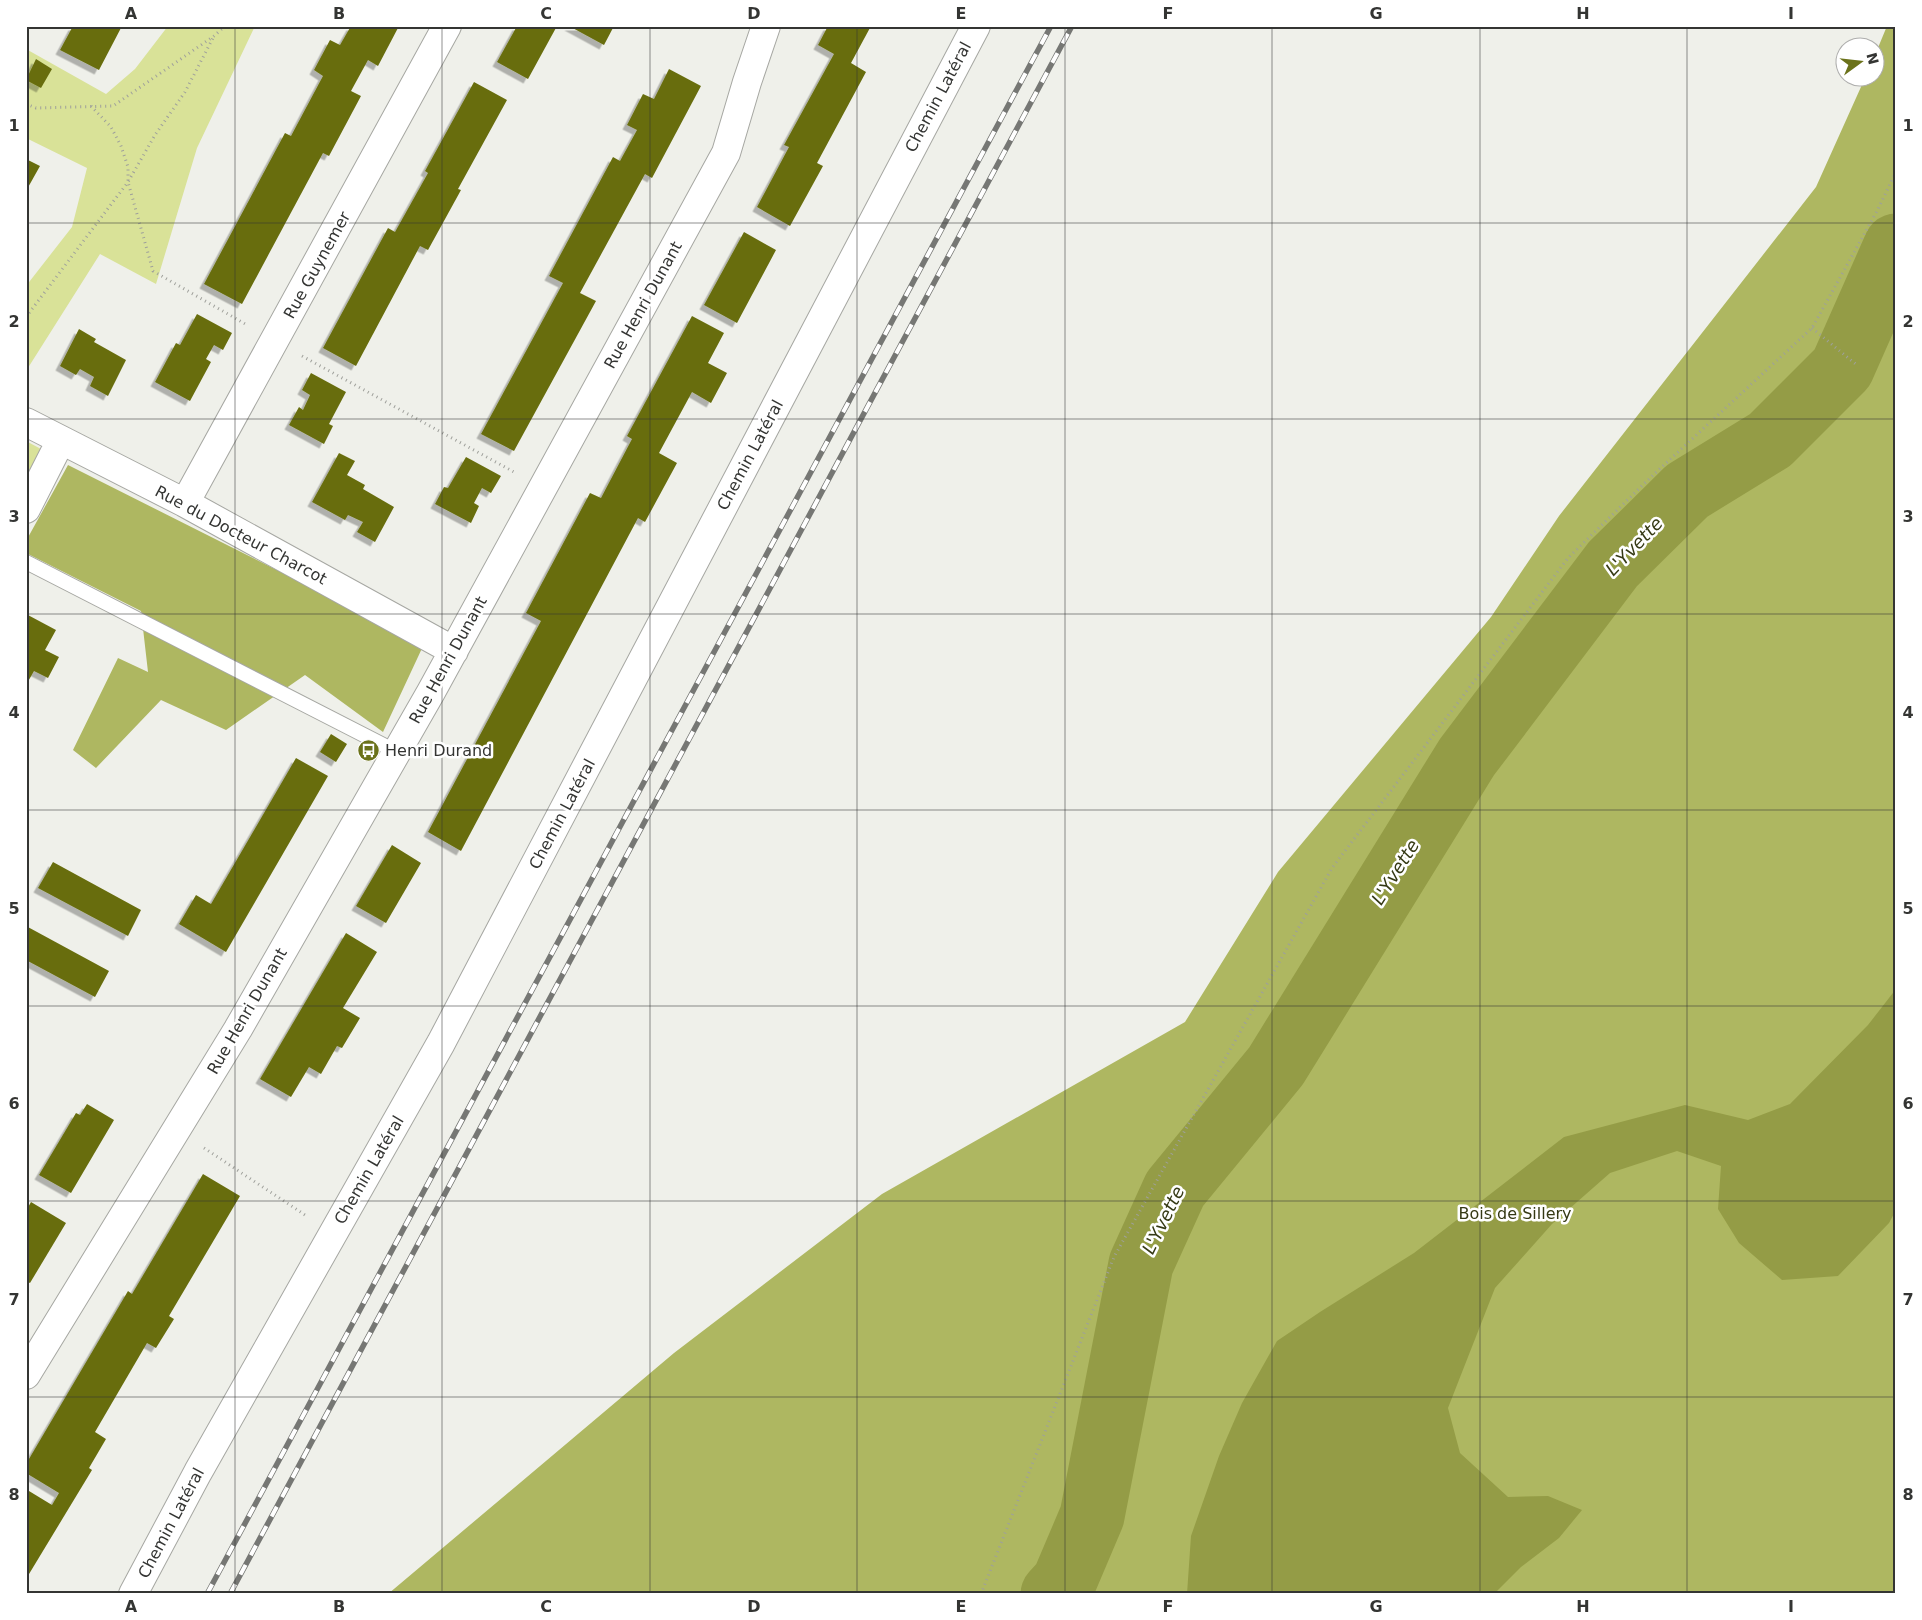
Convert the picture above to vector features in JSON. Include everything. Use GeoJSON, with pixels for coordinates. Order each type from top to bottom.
{"type":"FeatureCollection","features":[{"type":"Feature","properties":{"kind":"street","name":"Rue Guynemer"},"geometry":{"type":"LineString","coordinates":[[185,503],[447,26]]}},
{"type":"Feature","properties":{"kind":"street","name":"Rue Henri Dunant"},"geometry":{"type":"LineString","coordinates":[[26,1375],[238,1029],[454,651],[726,153],[766,26]]}},
{"type":"Feature","properties":{"kind":"street","name":"Chemin Latéral"},"geometry":{"type":"LineString","coordinates":[[133,1594],[198,1472],[442,1043],[976,26]]}},
{"type":"Feature","properties":{"kind":"street","name":"Rue du Docteur Charcot"},"geometry":{"type":"LineString","coordinates":[[26,422],[185,503],[454,651]]}},
{"type":"Feature","properties":{"kind":"street"},"geometry":{"type":"LineString","coordinates":[[26,509],[61,440]]}},
{"type":"Feature","properties":{"kind":"lane"},"geometry":{"type":"LineString","coordinates":[[26,562],[397,752]]}},
{"type":"Feature","properties":{"kind":"path"},"geometry":{"type":"LineString","coordinates":[[26,104],[36,108],[113,106],[214,36],[225,26]]}},
{"type":"Feature","properties":{"kind":"path"},"geometry":{"type":"LineString","coordinates":[[26,317],[128,182],[155,135],[185,92],[214,36]]}},
{"type":"Feature","properties":{"kind":"path"},"geometry":{"type":"LineString","coordinates":[[91,106],[111,128],[121,146],[128,167],[128,182],[153,271],[275,341],[543,488]]}},
{"type":"Feature","properties":{"kind":"path"},"geometry":{"type":"LineString","coordinates":[[981,1594],[1114,1257],[1332,868],[1568,558],[1651,477],[1812,328],[1877,211],[1896,172]]}},
{"type":"Feature","properties":{"kind":"path"},"geometry":{"type":"LineString","coordinates":[[1812,328],[1858,366]]}},
{"type":"Feature","properties":{"kind":"path"},"geometry":{"type":"LineString","coordinates":[[176,1130],[333,1234]]}},
{"type":"Feature","properties":{"kind":"shaded area"},"geometry":{"type":"Polygon","coordinates":[[[168,26],[255,26],[197,148],[156,284],[100,254],[26,371],[26,286],[72,227],[87,168],[26,138],[26,49],[106,94],[135,69],[168,26]]]}},
{"type":"Feature","properties":{"kind":"shaded area"},"geometry":{"type":"Polygon","coordinates":[[[26,441],[41,449],[26,480],[26,441]]]}},
{"type":"Feature","properties":{"kind":"shaded area"},"geometry":{"type":"Polygon","coordinates":[[[1896,989],[1896,1210],[1889,1223],[1838,1276],[1782,1280],[1739,1243],[1718,1209],[1721,1166],[1677,1151],[1610,1173],[1552,1224],[1495,1288],[1448,1408],[1460,1453],[1508,1497],[1548,1496],[1582,1510],[1559,1538],[1521,1567],[1494,1594],[1187,1594],[1191,1536],[1219,1456],[1242,1403],[1277,1341],[1414,1253],[1564,1137],[1685,1105],[1748,1120],[1790,1104],[1868,1025],[1896,989]]]}},
{"type":"Feature","properties":{"kind":"green space","name":"Bois de Sillery"},"geometry":{"type":"Polygon","coordinates":[[[1887,26],[1896,26],[1896,1594],[388,1594],[674,1353],[882,1194],[1185,1022],[1278,872],[1491,617],[1559,516],[1816,187],[1861,88],[1884,88],[1884,38],[1882,38],[1887,26]]]}},
{"type":"Feature","properties":{"kind":"green space"},"geometry":{"type":"Polygon","coordinates":[[[68,465],[424,644],[383,732],[305,675],[226,730],[161,700],[96,768],[73,750],[118,658],[148,672],[141,611],[26,553],[26,541],[68,465]]]}},
{"type":"Feature","properties":{"kind":"building"},"geometry":{"type":"Polygon","coordinates":[[[73,26],[122,26],[99,70],[60,50],[73,26]]]}},
{"type":"Feature","properties":{"kind":"building"},"geometry":{"type":"Polygon","coordinates":[[[351,26],[399,26],[378,66],[368,60],[351,91],[361,96],[329,156],[323,153],[242,304],[204,284],[285,133],[291,136],[323,76],[314,70],[330,40],[340,45],[351,26]]]}},
{"type":"Feature","properties":{"kind":"building"},"geometry":{"type":"Polygon","coordinates":[[[517,26],[557,26],[528,79],[497,62],[517,26]]]}},
{"type":"Feature","properties":{"kind":"building"},"geometry":{"type":"Polygon","coordinates":[[[569,26],[614,26],[604,45],[569,26]]]}},
{"type":"Feature","properties":{"kind":"building"},"geometry":{"type":"Polygon","coordinates":[[[828,26],[871,26],[851,63],[866,72],[817,163],[823,166],[790,226],[757,207],[789,147],[784,145],[834,54],[818,45],[828,26]]]}},
{"type":"Feature","properties":{"kind":"building"},"geometry":{"type":"Polygon","coordinates":[[[36,59],[52,69],[41,88],[26,80],[36,59]]]}},
{"type":"Feature","properties":{"kind":"building"},"geometry":{"type":"Polygon","coordinates":[[[669,69],[701,86],[652,178],[645,174],[580,293],[596,301],[514,451],[481,434],[563,283],[549,276],[613,157],[620,161],[637,130],[627,125],[643,94],[654,99],[669,69]]]}},
{"type":"Feature","properties":{"kind":"building"},"geometry":{"type":"Polygon","coordinates":[[[474,82],[507,100],[458,189],[461,190],[428,250],[420,246],[356,366],[323,348],[388,228],[395,232],[428,173],[425,171],[474,82]]]}},
{"type":"Feature","properties":{"kind":"building"},"geometry":{"type":"Polygon","coordinates":[[[26,159],[40,166],[26,191],[26,159]]]}},
{"type":"Feature","properties":{"kind":"building"},"geometry":{"type":"Polygon","coordinates":[[[744,232],[776,250],[737,323],[704,305],[744,232]]]}},
{"type":"Feature","properties":{"kind":"building"},"geometry":{"type":"Polygon","coordinates":[[[197,314],[232,333],[223,350],[214,345],[206,359],[211,362],[190,401],[155,382],[176,343],[180,345],[197,314]]]}},
{"type":"Feature","properties":{"kind":"building"},"geometry":{"type":"Polygon","coordinates":[[[692,316],[724,333],[708,363],[727,373],[711,403],[692,392],[659,453],[677,463],[645,522],[638,518],[461,851],[428,832],[541,621],[526,613],[590,493],[601,498],[632,439],[627,436],[692,316]]]}},
{"type":"Feature","properties":{"kind":"building"},"geometry":{"type":"Polygon","coordinates":[[[79,329],[96,339],[94,342],[126,360],[108,396],[90,386],[94,377],[80,369],[76,375],[60,366],[79,329]]]}},
{"type":"Feature","properties":{"kind":"building"},"geometry":{"type":"Polygon","coordinates":[[[311,373],[346,392],[329,424],[333,426],[324,444],[289,425],[299,407],[303,410],[310,395],[302,390],[311,373]]]}},
{"type":"Feature","properties":{"kind":"building"},"geometry":{"type":"Polygon","coordinates":[[[339,453],[355,461],[347,475],[365,485],[363,489],[394,507],[375,542],[357,532],[363,522],[348,515],[345,520],[312,502],[339,453]]]}},
{"type":"Feature","properties":{"kind":"building"},"geometry":{"type":"Polygon","coordinates":[[[466,457],[501,476],[491,493],[482,488],[474,503],[479,506],[471,523],[435,504],[444,487],[448,488],[466,457]]]}},
{"type":"Feature","properties":{"kind":"building"},"geometry":{"type":"Polygon","coordinates":[[[26,614],[56,630],[45,650],[59,657],[48,678],[34,671],[26,685],[26,614]]]}},
{"type":"Feature","properties":{"kind":"building"},"geometry":{"type":"Polygon","coordinates":[[[331,734],[347,744],[336,762],[320,752],[331,734]]]}},
{"type":"Feature","properties":{"kind":"building"},"geometry":{"type":"Polygon","coordinates":[[[296,758],[328,776],[226,952],[179,924],[196,895],[211,904],[296,758]]]}},
{"type":"Feature","properties":{"kind":"building"},"geometry":{"type":"Polygon","coordinates":[[[392,845],[421,863],[386,923],[356,906],[392,845]]]}},
{"type":"Feature","properties":{"kind":"building"},"geometry":{"type":"Polygon","coordinates":[[[53,862],[141,910],[128,936],[38,888],[53,862]]]}},
{"type":"Feature","properties":{"kind":"building"},"geometry":{"type":"Polygon","coordinates":[[[26,926],[109,971],[95,997],[26,960],[26,926]]]}},
{"type":"Feature","properties":{"kind":"building"},"geometry":{"type":"Polygon","coordinates":[[[346,933],[377,952],[343,1008],[360,1018],[342,1048],[337,1046],[321,1074],[309,1067],[291,1097],[260,1079],[346,933]]]}},
{"type":"Feature","properties":{"kind":"building"},"geometry":{"type":"Polygon","coordinates":[[[87,1104],[114,1120],[71,1193],[39,1175],[76,1113],[80,1115],[87,1104]]]}},
{"type":"Feature","properties":{"kind":"building"},"geometry":{"type":"Polygon","coordinates":[[[203,1174],[240,1196],[169,1316],[174,1319],[156,1348],[147,1343],[95,1432],[106,1439],[89,1468],[92,1470],[26,1579],[26,1495],[29,1491],[52,1505],[59,1493],[26,1473],[26,1464],[128,1291],[132,1294],[203,1174]]]}},
{"type":"Feature","properties":{"kind":"building"},"geometry":{"type":"Polygon","coordinates":[[[31,1202],[66,1223],[30,1283],[26,1281],[26,1211],[31,1202]]]}},
{"type":"Feature","properties":{"kind":"waterway","name":"L'Yvette"},"geometry":{"type":"LineString","coordinates":[[1053,1594],[1064,1582],[1092,1516],[1141,1264],[1175,1189],[1276,1066],[1467,757],[1613,564],[1687,491],[1770,440],[1842,368],[1896,246]]}},
{"type":"Feature","properties":{"kind":"railway"},"geometry":{"type":"LineString","coordinates":[[207,1594],[1051,26]]}},
{"type":"Feature","properties":{"kind":"railway"},"geometry":{"type":"LineString","coordinates":[[230,1594],[1072,26]]}},
{"type":"Feature","properties":{"kind":"place","name":"Henri Durand"},"geometry":{"type":"Point","coordinates":[369,750]}}]}
